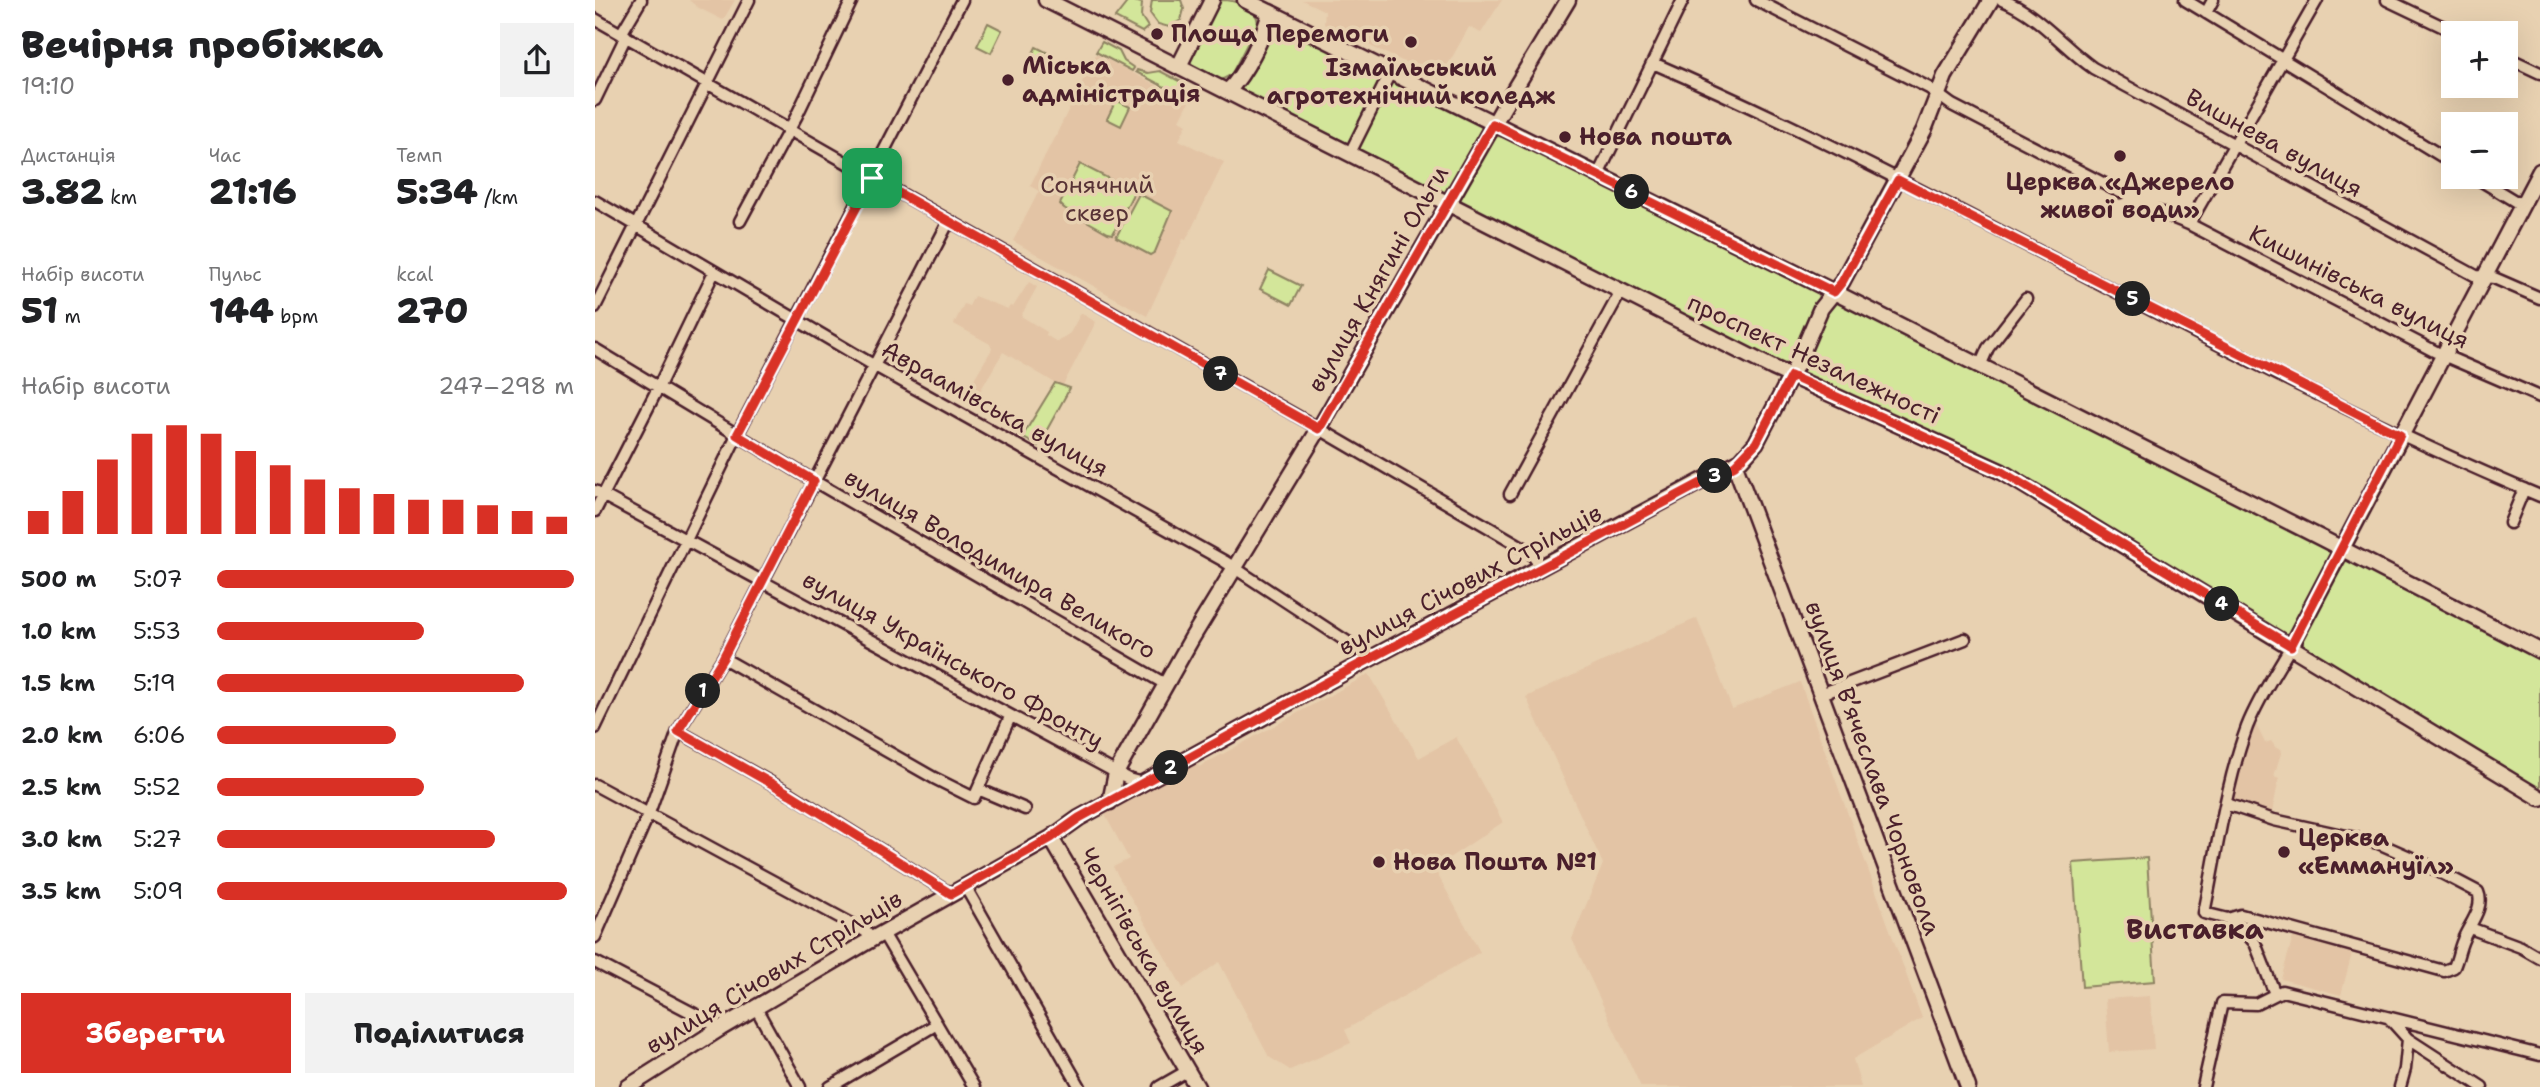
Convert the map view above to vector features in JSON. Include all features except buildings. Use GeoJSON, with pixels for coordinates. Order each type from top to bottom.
{"type":"FeatureCollection","features":[{"type":"Feature","properties":{"kind":"main road","name":"проспект Незалежності"},"geometry":{"type":"LineString","coordinates":[[1047,0],[1791,376],[2010,477],[2540,798]]}},
{"type":"Feature","properties":{"kind":"main road"},"geometry":{"type":"LineString","coordinates":[[1179,66],[1212,0]]}},
{"type":"Feature","properties":{"kind":"main road"},"geometry":{"type":"LineString","coordinates":[[1245,0],[1834,292],[2540,651]]}},
{"type":"Feature","properties":{"kind":"main road","name":"вулиця Княгині Ольги"},"geometry":{"type":"LineString","coordinates":[[1109,802],[1116,773],[1234,567],[1319,429],[1493,124],[1568,0]]}},
{"type":"Feature","properties":{"kind":"main road","name":"вулиця Січових Стрільців"},"geometry":{"type":"LineString","coordinates":[[628,1087],[721,1028],[1051,838],[1079,818],[1735,465],[1747,455],[1760,436],[1791,376],[1821,308],[1842,282],[1930,117],[1945,76],[1991,0]]}},
{"type":"Feature","properties":{"kind":"main road"},"geometry":{"type":"LineString","coordinates":[[1228,91],[1256,45],[1270,12]]}},
{"type":"Feature","properties":{"kind":"main road"},"geometry":{"type":"LineString","coordinates":[[2291,646],[2540,171]]}},
{"type":"Feature","properties":{"kind":"main road"},"geometry":{"type":"LineString","coordinates":[[1748,499],[1749,470],[1760,436]]}},
{"type":"Feature","properties":{"kind":"main road","name":"вулиця Вʼячеслава Чорновола"},"geometry":{"type":"LineString","coordinates":[[1735,465],[1968,1087]]}},
{"type":"Feature","properties":{"kind":"main road"},"geometry":{"type":"LineString","coordinates":[[1700,484],[1727,481],[1748,499]]}},
{"type":"Feature","properties":{"kind":"main road"},"geometry":{"type":"LineString","coordinates":[[1079,818],[1095,805],[1116,773]]}},
{"type":"Feature","properties":{"kind":"main road","name":"Чернігівська вулиця"},"geometry":{"type":"LineString","coordinates":[[1051,838],[1197,1087]]}},
{"type":"Feature","properties":{"kind":"street"},"geometry":{"type":"LineString","coordinates":[[595,100],[641,0]]}},
{"type":"Feature","properties":{"kind":"street"},"geometry":{"type":"LineString","coordinates":[[595,307],[749,0]]}},
{"type":"Feature","properties":{"kind":"street"},"geometry":{"type":"LineString","coordinates":[[740,221],[789,131],[852,0]]}},
{"type":"Feature","properties":{"kind":"street"},"geometry":{"type":"LineString","coordinates":[[595,728],[737,435],[796,320],[802,314],[962,0]]}},
{"type":"Feature","properties":{"kind":"street"},"geometry":{"type":"LineString","coordinates":[[1598,175],[1683,0]]}},
{"type":"Feature","properties":{"kind":"street"},"geometry":{"type":"LineString","coordinates":[[1756,0],[2120,192]]}},
{"type":"Feature","properties":{"kind":"street","name":"Вишнева вулиця"},"geometry":{"type":"LineString","coordinates":[[2002,0],[2024,10],[2075,56],[2094,68],[2234,146],[2476,276],[2494,278],[2540,298]]}},
{"type":"Feature","properties":{"kind":"street"},"geometry":{"type":"LineString","coordinates":[[2185,0],[2441,156]]}},
{"type":"Feature","properties":{"kind":"street"},"geometry":{"type":"LineString","coordinates":[[2206,13],[2213,0]]}},
{"type":"Feature","properties":{"kind":"street"},"geometry":{"type":"LineString","coordinates":[[2189,224],[2317,0]]}},
{"type":"Feature","properties":{"kind":"street"},"geometry":{"type":"LineString","coordinates":[[2387,0],[2441,26]]}},
{"type":"Feature","properties":{"kind":"street"},"geometry":{"type":"LineString","coordinates":[[595,19],[1531,552],[1541,568]]}},
{"type":"Feature","properties":{"kind":"street"},"geometry":{"type":"LineString","coordinates":[[1653,63],[1717,91],[1898,180],[2400,435],[2540,496]]}},
{"type":"Feature","properties":{"kind":"street"},"geometry":{"type":"LineString","coordinates":[[2518,63],[2540,73]]}},
{"type":"Feature","properties":{"kind":"street"},"geometry":{"type":"LineString","coordinates":[[1350,153],[1390,73]]}},
{"type":"Feature","properties":{"kind":"street"},"geometry":{"type":"LineString","coordinates":[[2495,189],[2523,206]]}},
{"type":"Feature","properties":{"kind":"street","name":"Авраамівська вулиця"},"geometry":{"type":"LineString","coordinates":[[595,201],[875,366],[1234,567],[1372,658]]}},
{"type":"Feature","properties":{"kind":"street","name":"Кишинівська вулиця"},"geometry":{"type":"LineString","coordinates":[[2159,212],[2189,224],[2443,355],[2540,397]]}},
{"type":"Feature","properties":{"kind":"street"},"geometry":{"type":"LineString","coordinates":[[595,937],[649,813],[678,731],[723,658],[949,221]]}},
{"type":"Feature","properties":{"kind":"street"},"geometry":{"type":"LineString","coordinates":[[595,511],[599,493],[658,388],[714,272]]}},
{"type":"Feature","properties":{"kind":"street"},"geometry":{"type":"LineString","coordinates":[[1510,494],[1621,291]]}},
{"type":"Feature","properties":{"kind":"street"},"geometry":{"type":"LineString","coordinates":[[1980,366],[1988,348],[2026,299]]}},
{"type":"Feature","properties":{"kind":"street","name":"вулиця Володимира Великого"},"geometry":{"type":"LineString","coordinates":[[595,349],[814,481],[1167,685]]}},
{"type":"Feature","properties":{"kind":"street"},"geometry":{"type":"LineString","coordinates":[[2510,523],[2524,489]]}},
{"type":"Feature","properties":{"kind":"street","name":"вулиця Українського Фронту"},"geometry":{"type":"LineString","coordinates":[[599,493],[1010,717],[1128,779],[1144,783]]}},
{"type":"Feature","properties":{"kind":"street"},"geometry":{"type":"LineString","coordinates":[[1821,694],[1965,639]]}},
{"type":"Feature","properties":{"kind":"street"},"geometry":{"type":"LineString","coordinates":[[2226,804],[2274,820],[2378,843],[2419,861],[2480,895],[2454,967],[2444,971],[2241,915],[2228,919],[2204,913],[2226,804],[2249,724],[2291,646]]}},
{"type":"Feature","properties":{"kind":"street"},"geometry":{"type":"LineString","coordinates":[[723,658],[974,798],[1010,717]]}},
{"type":"Feature","properties":{"kind":"street"},"geometry":{"type":"LineString","coordinates":[[678,731],[790,794],[951,894]]}},
{"type":"Feature","properties":{"kind":"street"},"geometry":{"type":"LineString","coordinates":[[595,785],[878,936],[937,1024],[974,1087]]}},
{"type":"Feature","properties":{"kind":"street"},"geometry":{"type":"LineString","coordinates":[[978,789],[1025,809]]}},
{"type":"Feature","properties":{"kind":"street"},"geometry":{"type":"LineString","coordinates":[[965,886],[1080,1087]]}},
{"type":"Feature","properties":{"kind":"street"},"geometry":{"type":"LineString","coordinates":[[2228,919],[2255,943],[2274,994]]}},
{"type":"Feature","properties":{"kind":"street"},"geometry":{"type":"LineString","coordinates":[[2470,928],[2521,947],[2540,958]]}},
{"type":"Feature","properties":{"kind":"street"},"geometry":{"type":"LineString","coordinates":[[595,962],[721,1028]]}},
{"type":"Feature","properties":{"kind":"street"},"geometry":{"type":"LineString","coordinates":[[2203,1087],[2222,1003],[2256,1004],[2274,994],[2286,992],[2540,1055]]}},
{"type":"Feature","properties":{"kind":"street"},"geometry":{"type":"LineString","coordinates":[[756,1008],[800,1087]]}},
{"type":"Feature","properties":{"kind":"street"},"geometry":{"type":"LineString","coordinates":[[2389,1018],[2408,1039],[2482,1087]]}},
{"type":"Feature","properties":{"kind":"street"},"geometry":{"type":"LineString","coordinates":[[830,1087],[937,1024]]}},
{"type":"Feature","properties":{"kind":"street"},"geometry":{"type":"LineString","coordinates":[[2400,1087],[2408,1039]]}},
{"type":"Feature","properties":{"kind":"street"},"geometry":{"type":"LineString","coordinates":[[1159,1087],[1188,1071]]}},
{"type":"Feature","properties":{"kind":"shaded area"},"geometry":{"type":"Polygon","coordinates":[[[689,0],[735,0],[723,20],[689,0]]]}},
{"type":"Feature","properties":{"kind":"shaded area","name":"Ізмаїльський агротехнічний коледж"},"geometry":{"type":"Polygon","coordinates":[[[1302,0],[1502,0],[1481,33],[1469,27],[1440,79],[1324,24],[1325,11],[1302,0]]]}},
{"type":"Feature","properties":{"kind":"shaded area"},"geometry":{"type":"Polygon","coordinates":[[[1096,54],[1189,102],[1180,120],[1187,124],[1179,140],[1224,162],[1186,240],[1183,239],[1147,316],[1013,241],[1039,191],[1030,186],[1058,135],[1096,54]]]}},
{"type":"Feature","properties":{"kind":"shaded area"},"geometry":{"type":"Polygon","coordinates":[[[1029,282],[1037,287],[1021,316],[1047,332],[1046,335],[1057,342],[1070,333],[1081,313],[1096,322],[1062,387],[1003,352],[973,403],[963,397],[992,349],[990,344],[954,324],[964,304],[969,306],[974,296],[1008,309],[1013,307],[1029,282]]]}},
{"type":"Feature","properties":{"kind":"shaded area"},"geometry":{"type":"Polygon","coordinates":[[[1697,618],[1732,709],[1800,682],[1922,1018],[1853,1059],[1861,1087],[1641,1087],[1572,939],[1603,864],[1526,697],[1697,618]]]}},
{"type":"Feature","properties":{"kind":"shaded area"},"geometry":{"type":"Polygon","coordinates":[[[1369,674],[1419,758],[1456,737],[1503,822],[1434,868],[1480,952],[1345,1030],[1351,1043],[1290,1070],[1269,1057],[1219,962],[1183,988],[1113,867],[1129,859],[1105,815],[1196,761],[1199,767],[1369,674]]]}},
{"type":"Feature","properties":{"kind":"shaded area"},"geometry":{"type":"Polygon","coordinates":[[[2254,721],[2265,743],[2271,741],[2276,748],[2282,750],[2274,776],[2279,778],[2272,813],[2230,803],[2254,721]]]}},
{"type":"Feature","properties":{"kind":"shaded area"},"geometry":{"type":"Polygon","coordinates":[[[2293,937],[2352,953],[2341,995],[2281,979],[2293,937]]]}},
{"type":"Feature","properties":{"kind":"shaded area","name":"Виставка"},"geometry":{"type":"Polygon","coordinates":[[[2150,996],[2154,1049],[2109,1052],[2105,999],[2150,996]]]}},
{"type":"Feature","properties":{"kind":"green space"},"geometry":{"type":"Polygon","coordinates":[[[1129,0],[1142,3],[1141,16],[1148,27],[1142,32],[1115,18],[1129,0]]]}},
{"type":"Feature","properties":{"kind":"green space"},"geometry":{"type":"Polygon","coordinates":[[[1152,0],[1181,0],[1184,9],[1181,20],[1169,27],[1158,24],[1150,13],[1152,0]]]}},
{"type":"Feature","properties":{"kind":"green space"},"geometry":{"type":"Polygon","coordinates":[[[1221,0],[1233,1],[1249,8],[1258,23],[1231,75],[1221,80],[1193,67],[1190,61],[1221,0]]]}},
{"type":"Feature","properties":{"kind":"green space"},"geometry":{"type":"Polygon","coordinates":[[[988,23],[1002,30],[991,53],[977,46],[988,23]]]}},
{"type":"Feature","properties":{"kind":"green space"},"geometry":{"type":"Polygon","coordinates":[[[1277,23],[1381,75],[1382,80],[1349,144],[1240,91],[1272,25],[1277,23]]]}},
{"type":"Feature","properties":{"kind":"green space"},"geometry":{"type":"Polygon","coordinates":[[[1102,42],[1119,51],[1124,61],[1134,68],[1132,71],[1096,52],[1102,42]]]}},
{"type":"Feature","properties":{"kind":"green space"},"geometry":{"type":"Polygon","coordinates":[[[1036,47],[1050,54],[1039,76],[1025,69],[1036,47]]]}},
{"type":"Feature","properties":{"kind":"green space"},"geometry":{"type":"Polygon","coordinates":[[[1160,71],[1183,83],[1178,94],[1136,72],[1148,73],[1160,71]]]}},
{"type":"Feature","properties":{"kind":"green space"},"geometry":{"type":"Polygon","coordinates":[[[1392,82],[1479,124],[1482,128],[1446,194],[1360,152],[1359,145],[1388,84],[1392,82]]]}},
{"type":"Feature","properties":{"kind":"green space"},"geometry":{"type":"Polygon","coordinates":[[[1116,100],[1130,107],[1121,126],[1107,119],[1116,100]]]}},
{"type":"Feature","properties":{"kind":"green space"},"geometry":{"type":"Polygon","coordinates":[[[1497,136],[1505,137],[1817,290],[1819,299],[1790,362],[1783,365],[1458,202],[1458,195],[1497,136]]]}},
{"type":"Feature","properties":{"kind":"green space","name":"Сонячний сквер"},"geometry":{"type":"Polygon","coordinates":[[[1080,164],[1133,191],[1113,234],[1060,204],[1080,164]]]}},
{"type":"Feature","properties":{"kind":"green space"},"geometry":{"type":"Polygon","coordinates":[[[1139,194],[1172,211],[1155,252],[1150,255],[1116,237],[1139,194]]]}},
{"type":"Feature","properties":{"kind":"green space"},"geometry":{"type":"Polygon","coordinates":[[[1269,270],[1301,286],[1291,305],[1260,289],[1269,270]]]}},
{"type":"Feature","properties":{"kind":"green space"},"geometry":{"type":"Polygon","coordinates":[[[1836,300],[2331,551],[2333,553],[2291,632],[2286,634],[2277,631],[2022,477],[1804,375],[1800,368],[1828,304],[1836,300]]]}},
{"type":"Feature","properties":{"kind":"green space"},"geometry":{"type":"Polygon","coordinates":[[[1055,383],[1070,388],[1038,446],[1022,437],[1055,383]]]}},
{"type":"Feature","properties":{"kind":"green space"},"geometry":{"type":"Polygon","coordinates":[[[2347,559],[2540,655],[2540,792],[2305,648],[2302,639],[2305,631],[2347,559]]]}},
{"type":"Feature","properties":{"kind":"green space"},"geometry":{"type":"Polygon","coordinates":[[[2147,858],[2155,981],[2082,987],[2073,863],[2147,858]]]}},
{"type":"Feature","properties":{"kind":"place","name":"Площа Перемоги"},"geometry":{"type":"Point","coordinates":[1157,34]}},
{"type":"Feature","properties":{"kind":"place","name":"Ізмаїльський агротехнічний коледж"},"geometry":{"type":"Point","coordinates":[1411,42]}},
{"type":"Feature","properties":{"kind":"place","name":"Міська адміністрація"},"geometry":{"type":"Point","coordinates":[1008,80]}},
{"type":"Feature","properties":{"kind":"place","name":"Нова пошта"},"geometry":{"type":"Point","coordinates":[1565,137]}},
{"type":"Feature","properties":{"kind":"place","name":"Церква «Джерело живої води»"},"geometry":{"type":"Point","coordinates":[2120,156]}},
{"type":"Feature","properties":{"kind":"place","name":"Церква «Еммануїл»"},"geometry":{"type":"Point","coordinates":[2284,852]}},
{"type":"Feature","properties":{"kind":"place","name":"Нова Пошта №1"},"geometry":{"type":"Point","coordinates":[1379,862]}},
{"type":"Feature","properties":{"kind":"district","name":"Виставка"},"geometry":{"type":"Point","coordinates":[2195,929]}},
{"type":"Feature","properties":{"kind":"route"},"geometry":{"type":"LineString","coordinates":[[1493,124],[1834,292],[1898,180],[2400,435],[2291,646],[2002,472],[1791,376],[1756,443],[1735,465],[1349,670],[1079,818],[1051,838],[951,894],[790,794],[678,731],[723,658],[814,481],[737,435],[872,178],[1319,429],[1493,124]]}}]}
